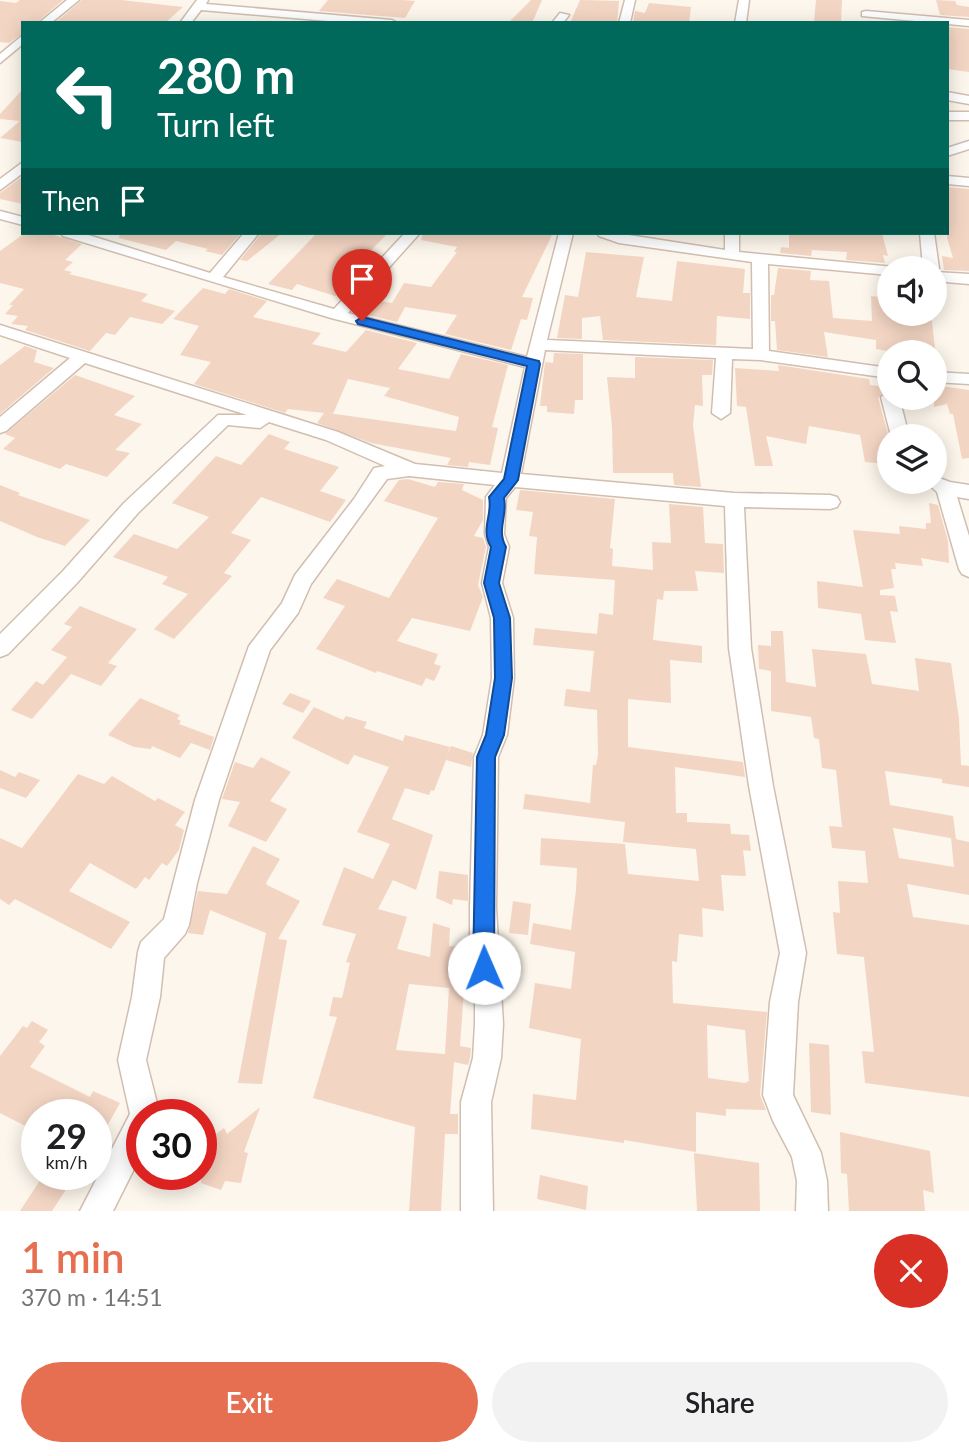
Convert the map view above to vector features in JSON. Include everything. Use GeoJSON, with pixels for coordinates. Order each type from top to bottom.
{"type":"FeatureCollection","features":[{"type":"Feature","properties":{"kind":"street"},"geometry":{"type":"LineString","coordinates":[[47,21],[74,0]]}},
{"type":"Feature","properties":{"kind":"street"},"geometry":{"type":"LineString","coordinates":[[625,21],[630,0]]}},
{"type":"Feature","properties":{"kind":"street"},"geometry":{"type":"LineString","coordinates":[[740,21],[744,0]]}},
{"type":"Feature","properties":{"kind":"street"},"geometry":{"type":"LineString","coordinates":[[866,0],[866,18],[928,21]]}},
{"type":"Feature","properties":{"kind":"street"},"geometry":{"type":"LineString","coordinates":[[186,21],[200,3],[373,21]]}},
{"type":"Feature","properties":{"kind":"street"},"geometry":{"type":"LineString","coordinates":[[949,22],[969,23]]}},
{"type":"Feature","properties":{"kind":"street"},"geometry":{"type":"LineString","coordinates":[[949,96],[969,100]]}},
{"type":"Feature","properties":{"kind":"street"},"geometry":{"type":"LineString","coordinates":[[949,116],[969,116]]}},
{"type":"Feature","properties":{"kind":"street"},"geometry":{"type":"LineString","coordinates":[[949,151],[969,145]]}},
{"type":"Feature","properties":{"kind":"street"},"geometry":{"type":"LineString","coordinates":[[0,186],[21,168]]}},
{"type":"Feature","properties":{"kind":"street"},"geometry":{"type":"LineString","coordinates":[[949,180],[969,182]]}},
{"type":"Feature","properties":{"kind":"street"},"geometry":{"type":"LineString","coordinates":[[0,215],[21,220]]}},
{"type":"Feature","properties":{"kind":"street"},"geometry":{"type":"LineString","coordinates":[[213,279],[250,235]]}},
{"type":"Feature","properties":{"kind":"street"},"geometry":{"type":"LineString","coordinates":[[337,315],[411,235]]}},
{"type":"Feature","properties":{"kind":"street"},"geometry":{"type":"LineString","coordinates":[[477,1211],[476,1102],[488,1058],[489,1024],[483,920],[486,757],[495,735],[503,678],[502,618],[492,583],[499,547],[494,538],[493,526],[499,509],[496,497],[510,480],[538,345],[566,235]]}},
{"type":"Feature","properties":{"kind":"street"},"geometry":{"type":"LineString","coordinates":[[609,235],[620,239],[732,256],[877,269]]}},
{"type":"Feature","properties":{"kind":"street"},"geometry":{"type":"LineString","coordinates":[[732,235],[732,256]]}},
{"type":"Feature","properties":{"kind":"street"},"geometry":{"type":"LineString","coordinates":[[927,235],[930,256]]}},
{"type":"Feature","properties":{"kind":"street"},"geometry":{"type":"LineString","coordinates":[[95,236],[213,279],[337,315],[534,364]]}},
{"type":"Feature","properties":{"kind":"street"},"geometry":{"type":"LineString","coordinates":[[760,259],[761,355]]}},
{"type":"Feature","properties":{"kind":"street"},"geometry":{"type":"LineString","coordinates":[[947,277],[969,279]]}},
{"type":"Feature","properties":{"kind":"street"},"geometry":{"type":"LineString","coordinates":[[0,330],[227,411],[332,436],[412,470]]}},
{"type":"Feature","properties":{"kind":"street"},"geometry":{"type":"LineString","coordinates":[[538,345],[724,356],[761,355],[877,371]]}},
{"type":"Feature","properties":{"kind":"street"},"geometry":{"type":"LineString","coordinates":[[721,413],[724,356]]}},
{"type":"Feature","properties":{"kind":"street"},"geometry":{"type":"LineString","coordinates":[[0,427],[81,357]]}},
{"type":"Feature","properties":{"kind":"street"},"geometry":{"type":"LineString","coordinates":[[947,378],[969,379]]}},
{"type":"Feature","properties":{"kind":"street"},"geometry":{"type":"LineString","coordinates":[[0,648],[131,508],[227,411]]}},
{"type":"Feature","properties":{"kind":"street"},"geometry":{"type":"LineString","coordinates":[[141,1099],[132,1060],[146,996],[151,952],[176,925],[184,883],[207,800],[260,646],[291,607],[302,580],[361,504],[381,473],[412,470],[734,500],[830,502]]}},
{"type":"Feature","properties":{"kind":"street"},"geometry":{"type":"LineString","coordinates":[[947,487],[969,492]]}},
{"type":"Feature","properties":{"kind":"street"},"geometry":{"type":"LineString","coordinates":[[943,494],[969,569]]}},
{"type":"Feature","properties":{"kind":"street"},"geometry":{"type":"LineString","coordinates":[[734,500],[740,648],[765,808],[793,953],[784,1002],[778,1095],[783,1111],[806,1153],[812,1181],[812,1211]]}},
{"type":"Feature","properties":{"kind":"street"},"geometry":{"type":"LineString","coordinates":[[96,1211],[126,1152]]}},
{"type":"Feature","properties":{"kind":"building"},"geometry":{"type":"Polygon","coordinates":[[[20,0],[63,0],[38,21],[21,21],[21,34],[9,43],[0,42],[0,1],[16,3],[20,0]]]}},
{"type":"Feature","properties":{"kind":"building"},"geometry":{"type":"Polygon","coordinates":[[[82,0],[121,0],[183,7],[167,21],[57,21],[82,0]]]}},
{"type":"Feature","properties":{"kind":"building"},"geometry":{"type":"Polygon","coordinates":[[[328,0],[415,1],[405,18],[319,11],[328,0]]]}},
{"type":"Feature","properties":{"kind":"building"},"geometry":{"type":"Polygon","coordinates":[[[531,0],[542,0],[533,21],[510,21],[531,0]]]}},
{"type":"Feature","properties":{"kind":"building"},"geometry":{"type":"Polygon","coordinates":[[[580,0],[619,1],[617,21],[571,21],[580,0]]]}},
{"type":"Feature","properties":{"kind":"building"},"geometry":{"type":"Polygon","coordinates":[[[816,0],[842,0],[841,21],[814,21],[816,0]]]}},
{"type":"Feature","properties":{"kind":"building"},"geometry":{"type":"Polygon","coordinates":[[[936,0],[955,1],[957,5],[969,7],[969,17],[940,15],[936,0]]]}},
{"type":"Feature","properties":{"kind":"building"},"geometry":{"type":"Polygon","coordinates":[[[649,3],[691,7],[689,21],[633,21],[635,11],[645,13],[649,3]]]}},
{"type":"Feature","properties":{"kind":"building"},"geometry":{"type":"Polygon","coordinates":[[[949,27],[969,29],[969,72],[949,69],[949,27]]]}},
{"type":"Feature","properties":{"kind":"building"},"geometry":{"type":"Polygon","coordinates":[[[21,91],[21,142],[0,138],[20,121],[0,119],[0,114],[21,91]]]}},
{"type":"Feature","properties":{"kind":"building"},"geometry":{"type":"Polygon","coordinates":[[[21,177],[21,204],[0,199],[0,193],[21,177]]]}},
{"type":"Feature","properties":{"kind":"building"},"geometry":{"type":"Polygon","coordinates":[[[949,187],[969,189],[969,271],[947,270],[947,257],[953,258],[947,238],[949,187]]]}},
{"type":"Feature","properties":{"kind":"building"},"geometry":{"type":"Polygon","coordinates":[[[22,235],[54,235],[82,244],[65,260],[73,262],[64,270],[72,272],[69,274],[148,294],[141,301],[175,311],[162,324],[130,317],[115,335],[106,333],[90,351],[25,330],[28,326],[11,324],[18,316],[5,314],[13,305],[9,305],[24,289],[0,283],[0,251],[22,235]]]}},
{"type":"Feature","properties":{"kind":"building"},"geometry":{"type":"Polygon","coordinates":[[[120,235],[239,235],[222,255],[176,241],[166,250],[119,238],[120,235]]]}},
{"type":"Feature","properties":{"kind":"building"},"geometry":{"type":"Polygon","coordinates":[[[260,235],[280,235],[247,261],[240,260],[260,235]]]}},
{"type":"Feature","properties":{"kind":"building"},"geometry":{"type":"Polygon","coordinates":[[[315,235],[386,235],[340,282],[347,284],[335,296],[297,284],[292,290],[268,284],[315,235]]]}},
{"type":"Feature","properties":{"kind":"building"},"geometry":{"type":"Polygon","coordinates":[[[422,235],[552,235],[522,297],[533,298],[527,320],[521,319],[511,350],[445,334],[457,315],[405,307],[397,322],[359,313],[368,299],[392,303],[404,283],[431,287],[457,252],[454,252],[457,247],[421,240],[422,235]]]}},
{"type":"Feature","properties":{"kind":"building"},"geometry":{"type":"Polygon","coordinates":[[[789,235],[883,235],[888,256],[877,256],[877,262],[846,260],[847,252],[812,250],[811,256],[780,253],[781,247],[789,248],[789,235]]]}},
{"type":"Feature","properties":{"kind":"building"},"geometry":{"type":"Polygon","coordinates":[[[586,252],[644,257],[636,297],[672,301],[677,261],[745,269],[743,293],[750,293],[750,319],[717,316],[716,345],[603,340],[600,316],[582,318],[582,339],[557,338],[565,295],[578,297],[586,252]]]}},
{"type":"Feature","properties":{"kind":"building"},"geometry":{"type":"Polygon","coordinates":[[[778,268],[811,271],[810,280],[829,281],[833,318],[872,321],[871,296],[877,297],[877,326],[932,326],[934,340],[877,340],[877,349],[876,340],[824,332],[828,357],[777,350],[775,321],[771,321],[771,295],[774,295],[778,268]]]}},
{"type":"Feature","properties":{"kind":"building"},"geometry":{"type":"Polygon","coordinates":[[[203,288],[225,294],[229,289],[267,301],[253,317],[321,333],[312,344],[346,352],[366,330],[417,343],[398,369],[449,379],[461,354],[508,365],[492,427],[498,428],[490,465],[469,462],[468,467],[447,465],[451,458],[371,443],[317,423],[324,413],[288,409],[285,413],[194,384],[211,362],[180,355],[199,326],[173,319],[203,288]],[[348,379],[333,414],[456,431],[459,417],[384,396],[390,388],[348,379]]]}},
{"type":"Feature","properties":{"kind":"building"},"geometry":{"type":"Polygon","coordinates":[[[25,346],[37,350],[34,362],[54,368],[0,414],[0,365],[25,346]]]}},
{"type":"Feature","properties":{"kind":"building"},"geometry":{"type":"Polygon","coordinates":[[[554,353],[583,354],[583,400],[575,400],[574,414],[547,412],[547,406],[540,406],[545,362],[553,363],[554,353]]]}},
{"type":"Feature","properties":{"kind":"building"},"geometry":{"type":"Polygon","coordinates":[[[635,357],[713,360],[712,375],[702,375],[703,406],[695,405],[693,425],[701,487],[674,485],[673,473],[613,473],[607,377],[635,378],[635,357]]]}},
{"type":"Feature","properties":{"kind":"building"},"geometry":{"type":"Polygon","coordinates":[[[778,365],[869,379],[870,385],[877,386],[877,410],[881,410],[885,424],[877,424],[877,463],[865,462],[860,435],[809,426],[806,444],[766,436],[773,466],[755,466],[746,407],[737,406],[735,368],[779,371],[778,365]]]}},
{"type":"Feature","properties":{"kind":"building"},"geometry":{"type":"Polygon","coordinates":[[[75,375],[135,396],[114,415],[142,424],[115,450],[130,453],[107,477],[66,464],[60,469],[3,449],[15,438],[5,434],[75,375]]]}},
{"type":"Feature","properties":{"kind":"building"},"geometry":{"type":"Polygon","coordinates":[[[947,387],[969,390],[969,458],[962,459],[953,414],[950,414],[947,387]]]}},
{"type":"Feature","properties":{"kind":"building"},"geometry":{"type":"Polygon","coordinates":[[[269,434],[290,442],[284,449],[339,467],[320,491],[346,500],[330,522],[261,497],[231,533],[251,540],[224,573],[232,576],[174,639],[154,629],[188,594],[162,584],[168,577],[113,557],[134,534],[177,549],[209,517],[172,503],[216,456],[241,465],[269,434]]]}},
{"type":"Feature","properties":{"kind":"building"},"geometry":{"type":"Polygon","coordinates":[[[408,479],[435,487],[438,482],[464,484],[462,490],[483,500],[483,520],[474,536],[483,538],[486,547],[478,585],[483,597],[470,631],[412,618],[397,641],[438,654],[434,664],[441,666],[434,681],[426,678],[422,686],[377,671],[376,673],[316,649],[345,606],[323,598],[337,579],[389,598],[438,518],[384,501],[399,480],[408,479]]]}},
{"type":"Feature","properties":{"kind":"building"},"geometry":{"type":"Polygon","coordinates":[[[0,485],[20,493],[18,495],[90,520],[65,546],[37,537],[0,521],[0,485]]]}},
{"type":"Feature","properties":{"kind":"building"},"geometry":{"type":"Polygon","coordinates":[[[520,490],[615,499],[610,548],[613,549],[612,566],[653,570],[652,542],[671,543],[669,504],[703,507],[705,543],[723,544],[724,573],[695,571],[698,591],[664,591],[663,600],[657,599],[653,640],[702,646],[702,663],[670,660],[671,703],[628,699],[628,747],[743,762],[745,777],[675,767],[676,813],[687,813],[687,822],[730,824],[731,834],[749,835],[751,851],[743,850],[746,876],[721,875],[724,911],[702,908],[703,937],[679,934],[677,962],[672,961],[673,1003],[767,1012],[760,1095],[766,1110],[726,1109],[726,1116],[696,1112],[696,1152],[531,1129],[533,1094],[576,1100],[581,1039],[529,1028],[535,983],[571,989],[575,952],[530,944],[533,923],[571,930],[576,890],[577,868],[540,865],[541,838],[625,844],[628,874],[699,881],[696,849],[623,842],[625,822],[523,809],[525,794],[590,803],[593,765],[596,765],[598,755],[597,710],[564,706],[566,689],[590,692],[594,651],[533,645],[535,628],[597,634],[599,613],[613,615],[615,580],[534,574],[537,537],[529,536],[533,512],[516,510],[520,490]],[[707,1025],[708,1078],[745,1083],[749,1081],[745,1030],[707,1025]]]}},
{"type":"Feature","properties":{"kind":"building"},"geometry":{"type":"Polygon","coordinates":[[[929,503],[938,505],[948,541],[949,563],[921,558],[923,566],[895,563],[896,569],[891,569],[894,588],[880,590],[880,595],[895,596],[898,612],[890,611],[896,643],[865,640],[861,614],[818,608],[817,581],[863,587],[853,530],[900,534],[899,526],[926,529],[926,523],[931,523],[929,503]]]}},
{"type":"Feature","properties":{"kind":"building"},"geometry":{"type":"Polygon","coordinates":[[[80,606],[137,629],[108,663],[117,666],[101,686],[71,674],[32,719],[11,710],[36,681],[43,685],[67,657],[51,650],[72,627],[64,624],[80,606]]]}},
{"type":"Feature","properties":{"kind":"building"},"geometry":{"type":"Polygon","coordinates":[[[771,631],[783,631],[786,682],[816,687],[812,649],[866,654],[872,684],[919,691],[915,658],[951,663],[959,719],[961,765],[969,766],[969,787],[942,783],[942,779],[885,771],[890,805],[953,816],[954,839],[969,842],[969,895],[907,884],[913,917],[969,925],[969,1097],[865,1083],[862,1051],[874,1052],[864,957],[837,954],[833,912],[840,913],[838,881],[868,883],[865,851],[832,848],[829,826],[842,827],[836,770],[822,768],[819,739],[814,738],[811,717],[771,711],[771,671],[759,669],[758,645],[771,646],[771,631]],[[893,828],[899,858],[954,867],[951,838],[893,828]]]}},
{"type":"Feature","properties":{"kind":"building"},"geometry":{"type":"Polygon","coordinates":[[[290,693],[311,701],[303,713],[282,704],[290,693]]]}},
{"type":"Feature","properties":{"kind":"building"},"geometry":{"type":"Polygon","coordinates":[[[140,698],[180,715],[177,719],[181,721],[179,724],[214,737],[210,750],[191,743],[180,758],[152,746],[151,749],[134,747],[108,735],[140,698]]]}},
{"type":"Feature","properties":{"kind":"building"},"geometry":{"type":"Polygon","coordinates":[[[314,707],[343,720],[346,716],[367,722],[364,728],[403,741],[405,735],[450,747],[446,757],[451,746],[473,753],[471,767],[446,760],[434,791],[431,790],[429,795],[405,788],[392,819],[433,835],[416,890],[393,880],[378,909],[407,917],[397,949],[430,957],[433,923],[450,928],[449,946],[467,947],[460,1046],[471,1048],[468,1065],[454,1062],[450,1114],[458,1114],[458,1134],[445,1134],[441,1211],[409,1211],[415,1127],[313,1098],[337,1017],[329,1016],[333,997],[342,998],[350,963],[346,962],[356,934],[322,925],[344,867],[373,879],[390,844],[357,832],[389,767],[354,755],[348,765],[292,738],[314,707]],[[409,984],[396,1050],[445,1054],[449,988],[409,984]]]}},
{"type":"Feature","properties":{"kind":"building"},"geometry":{"type":"Polygon","coordinates":[[[261,757],[291,772],[270,801],[287,809],[266,842],[228,826],[240,802],[222,799],[235,762],[253,768],[261,757]]]}},
{"type":"Feature","properties":{"kind":"building"},"geometry":{"type":"Polygon","coordinates":[[[0,770],[15,777],[19,772],[40,780],[26,798],[0,788],[0,770]]]}},
{"type":"Feature","properties":{"kind":"building"},"geometry":{"type":"Polygon","coordinates":[[[78,774],[104,784],[112,776],[155,801],[158,798],[185,812],[175,825],[184,830],[179,850],[167,866],[162,863],[149,880],[145,877],[136,889],[90,863],[69,891],[130,922],[111,949],[15,899],[9,905],[0,899],[0,838],[22,848],[78,774]]]}},
{"type":"Feature","properties":{"kind":"building"},"geometry":{"type":"Polygon","coordinates":[[[253,846],[280,859],[267,885],[300,901],[278,939],[287,940],[262,1084],[238,1083],[266,933],[210,910],[203,935],[188,933],[198,891],[227,894],[253,846]]]}},
{"type":"Feature","properties":{"kind":"building"},"geometry":{"type":"Polygon","coordinates":[[[439,871],[468,875],[468,901],[453,899],[452,905],[436,898],[439,871]]]}},
{"type":"Feature","properties":{"kind":"building"},"geometry":{"type":"Polygon","coordinates":[[[513,901],[531,904],[528,935],[509,933],[513,901]]]}},
{"type":"Feature","properties":{"kind":"building"},"geometry":{"type":"Polygon","coordinates":[[[32,1021],[48,1030],[39,1042],[45,1046],[30,1067],[90,1097],[93,1091],[111,1099],[21,1099],[21,1124],[0,1113],[0,1056],[23,1026],[27,1028],[32,1021]]]}},
{"type":"Feature","properties":{"kind":"building"},"geometry":{"type":"Polygon","coordinates":[[[809,1043],[829,1045],[831,1115],[811,1112],[809,1043]]]}},
{"type":"Feature","properties":{"kind":"building"},"geometry":{"type":"Polygon","coordinates":[[[112,1099],[120,1103],[112,1117],[112,1099]]]}},
{"type":"Feature","properties":{"kind":"building"},"geometry":{"type":"Polygon","coordinates":[[[260,1107],[244,1152],[248,1153],[241,1183],[225,1181],[221,1190],[217,1189],[217,1133],[224,1128],[227,1134],[260,1107]]]}},
{"type":"Feature","properties":{"kind":"building"},"geometry":{"type":"Polygon","coordinates":[[[840,1132],[930,1151],[934,1193],[923,1190],[925,1211],[849,1211],[847,1174],[841,1173],[840,1132]]]}},
{"type":"Feature","properties":{"kind":"building"},"geometry":{"type":"Polygon","coordinates":[[[694,1153],[759,1163],[760,1211],[697,1211],[694,1153]]]}},
{"type":"Feature","properties":{"kind":"building"},"geometry":{"type":"Polygon","coordinates":[[[540,1175],[588,1186],[586,1210],[537,1199],[540,1175]]]}},
{"type":"Feature","properties":{"kind":"building"},"geometry":{"type":"Polygon","coordinates":[[[34,1190],[66,1190],[52,1211],[20,1211],[34,1190]]]}},
{"type":"Feature","properties":{"kind":"route"},"geometry":{"type":"LineString","coordinates":[[362,321],[534,364],[510,480],[496,497],[499,509],[493,526],[494,538],[499,547],[492,583],[502,618],[503,678],[495,735],[486,757],[484,968]]}}]}
